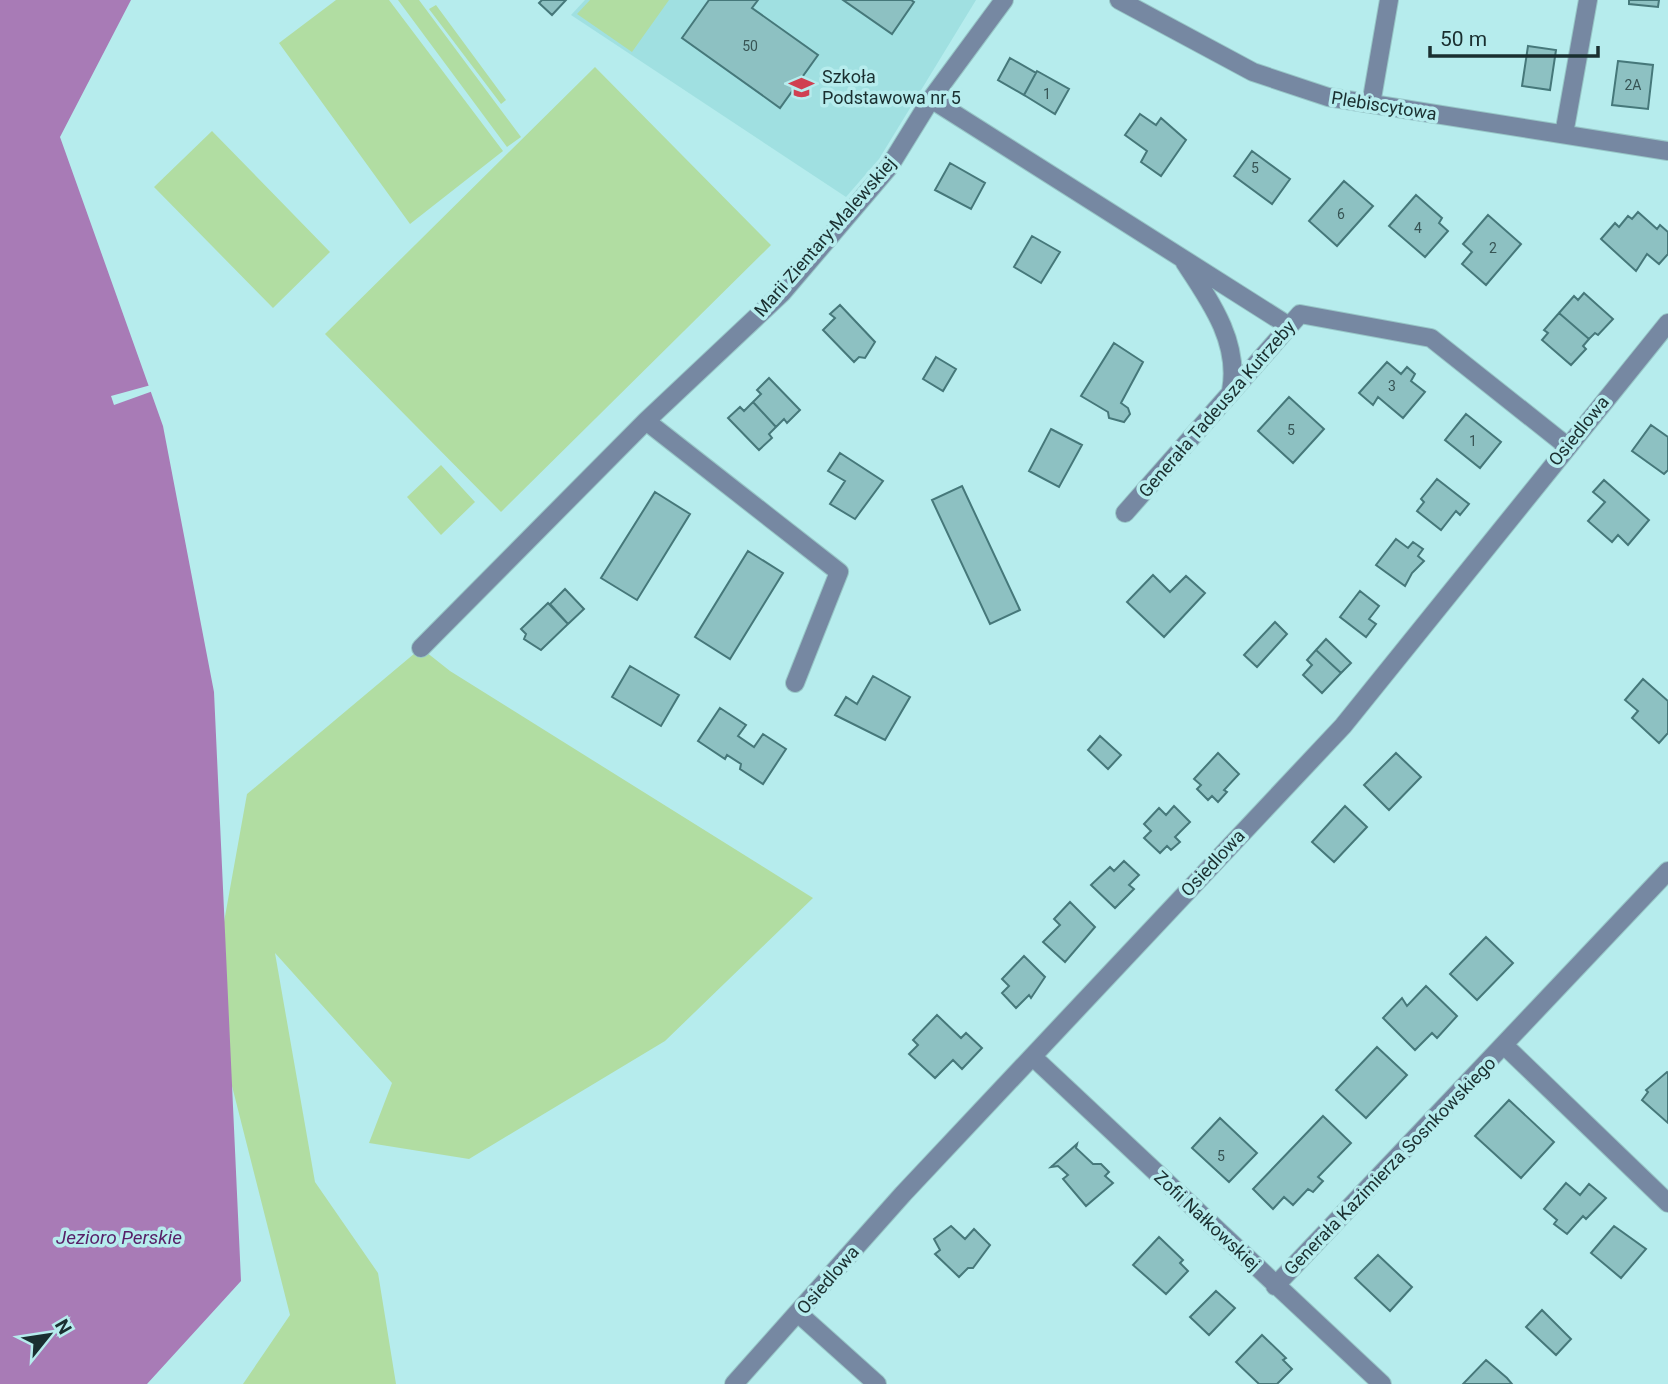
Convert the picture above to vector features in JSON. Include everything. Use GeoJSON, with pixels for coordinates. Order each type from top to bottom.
{"type":"FeatureCollection","features":[{"type":"Feature","properties":{"kind":"street","name":"Marii Zientary-Malewskiej"},"geometry":{"type":"LineString","coordinates":[[421,648],[646,421],[782,293],[890,167],[931,99],[1004,0]]}},
{"type":"Feature","properties":{"kind":"street","name":"Plebiscytowa"},"geometry":{"type":"LineString","coordinates":[[1119,0],[1253,72],[1328,97],[1668,151]]}},
{"type":"Feature","properties":{"kind":"street"},"geometry":{"type":"LineString","coordinates":[[1371,104],[1389,0]]}},
{"type":"Feature","properties":{"kind":"street"},"geometry":{"type":"LineString","coordinates":[[1564,134],[1588,0]]}},
{"type":"Feature","properties":{"kind":"street"},"geometry":{"type":"LineString","coordinates":[[931,99],[1289,326]]}},
{"type":"Feature","properties":{"kind":"street"},"geometry":{"type":"LineString","coordinates":[[1181,258],[1209,300],[1228,340],[1235,371],[1231,393]]}},
{"type":"Feature","properties":{"kind":"street","name":"Generała Tadeusza Kutrzeby"},"geometry":{"type":"LineString","coordinates":[[1125,513],[1300,314],[1430,338],[1567,446]]}},
{"type":"Feature","properties":{"kind":"street","name":"Osiedlowa"},"geometry":{"type":"LineString","coordinates":[[734,1384],[903,1194],[1343,726],[1668,323]]}},
{"type":"Feature","properties":{"kind":"street"},"geometry":{"type":"LineString","coordinates":[[646,421],[839,572],[795,683]]}},
{"type":"Feature","properties":{"kind":"street","name":"Generała Kazimierza Sosnkowskiego"},"geometry":{"type":"LineString","coordinates":[[1275,1286],[1668,871]]}},
{"type":"Feature","properties":{"kind":"street","name":"Generała Kazimierza Sosnkowskiego"},"geometry":{"type":"LineString","coordinates":[[1504,1046],[1668,1203]]}},
{"type":"Feature","properties":{"kind":"street","name":"Zofii Nałkowskiej"},"geometry":{"type":"LineString","coordinates":[[1033,1057],[1382,1384]]}},
{"type":"Feature","properties":{"kind":"street"},"geometry":{"type":"LineString","coordinates":[[799,1314],[877,1384]]}},
{"type":"Feature","properties":{"kind":"shaded area","name":"Szkoła Podstawowa nr 5"},"geometry":{"type":"Polygon","coordinates":[[[585,0],[976,0],[879,159],[846,197],[571,15],[585,0]]]}},
{"type":"Feature","properties":{"kind":"green space"},"geometry":{"type":"Polygon","coordinates":[[[336,0],[389,0],[503,151],[410,224],[279,43],[336,0]]]}},
{"type":"Feature","properties":{"kind":"green space"},"geometry":{"type":"Polygon","coordinates":[[[398,0],[419,0],[521,137],[507,147],[398,0]]]}},
{"type":"Feature","properties":{"kind":"green space"},"geometry":{"type":"Polygon","coordinates":[[[590,0],[669,0],[632,52],[577,14],[590,0]]]}},
{"type":"Feature","properties":{"kind":"green space"},"geometry":{"type":"Polygon","coordinates":[[[436,5],[506,100],[501,104],[429,9],[436,5]]]}},
{"type":"Feature","properties":{"kind":"green space"},"geometry":{"type":"Polygon","coordinates":[[[595,67],[771,245],[501,512],[325,334],[595,67]]]}},
{"type":"Feature","properties":{"kind":"green space"},"geometry":{"type":"Polygon","coordinates":[[[212,131],[330,252],[273,308],[154,187],[212,131]]]}},
{"type":"Feature","properties":{"kind":"green space"},"geometry":{"type":"Polygon","coordinates":[[[441,465],[475,502],[441,535],[407,497],[441,465]]]}},
{"type":"Feature","properties":{"kind":"green space"},"geometry":{"type":"Polygon","coordinates":[[[421,648],[450,671],[813,898],[665,1041],[469,1159],[369,1143],[392,1083],[275,953],[315,1182],[378,1273],[396,1384],[243,1384],[290,1315],[231,1082],[224,922],[247,794],[421,648]]]}},
{"type":"Feature","properties":{"kind":"water","name":"Jezioro Perskie"},"geometry":{"type":"Polygon","coordinates":[[[0,0],[131,0],[60,137],[163,426],[214,692],[241,1281],[147,1384],[0,1384],[0,0]]]}},
{"type":"Feature","properties":{"kind":"pier"},"geometry":{"type":"Polygon","coordinates":[[[151,385],[153,391],[114,405],[111,396],[151,385]]]}},
{"type":"Feature","properties":{"kind":"building"},"geometry":{"type":"Polygon","coordinates":[[[542,0],[566,0],[552,15],[539,3],[542,0]]]}},
{"type":"Feature","properties":{"kind":"building"},"geometry":{"type":"Polygon","coordinates":[[[709,0],[758,0],[752,8],[818,55],[780,108],[682,38],[709,0]]]}},
{"type":"Feature","properties":{"kind":"building"},"geometry":{"type":"Polygon","coordinates":[[[843,0],[911,0],[914,2],[892,34],[843,0]]]}},
{"type":"Feature","properties":{"kind":"building"},"geometry":{"type":"Polygon","coordinates":[[[1629,0],[1659,0],[1658,7],[1629,4],[1629,0]]]}},
{"type":"Feature","properties":{"kind":"building"},"geometry":{"type":"Polygon","coordinates":[[[1528,46],[1556,50],[1550,90],[1522,86],[1528,46]]]}},
{"type":"Feature","properties":{"kind":"building"},"geometry":{"type":"Polygon","coordinates":[[[1010,58],[1036,73],[1024,95],[998,80],[1010,58]]]}},
{"type":"Feature","properties":{"kind":"building"},"geometry":{"type":"Polygon","coordinates":[[[1618,61],[1653,65],[1648,109],[1612,105],[1618,61]]]}},
{"type":"Feature","properties":{"kind":"building"},"geometry":{"type":"Polygon","coordinates":[[[1037,71],[1069,89],[1055,114],[1024,95],[1037,71]]]}},
{"type":"Feature","properties":{"kind":"building"},"geometry":{"type":"Polygon","coordinates":[[[1140,114],[1156,125],[1161,118],[1186,140],[1161,176],[1141,162],[1147,151],[1125,135],[1140,114]]]}},
{"type":"Feature","properties":{"kind":"building"},"geometry":{"type":"Polygon","coordinates":[[[1252,151],[1290,179],[1272,204],[1234,176],[1252,151]]]}},
{"type":"Feature","properties":{"kind":"building"},"geometry":{"type":"Polygon","coordinates":[[[950,163],[985,183],[971,209],[935,190],[950,163]]]}},
{"type":"Feature","properties":{"kind":"building"},"geometry":{"type":"Polygon","coordinates":[[[1344,181],[1373,206],[1337,246],[1309,221],[1344,181]]]}},
{"type":"Feature","properties":{"kind":"building"},"geometry":{"type":"Polygon","coordinates":[[[1416,195],[1442,218],[1439,223],[1448,231],[1425,257],[1389,226],[1416,195]]]}},
{"type":"Feature","properties":{"kind":"building"},"geometry":{"type":"Polygon","coordinates":[[[1638,212],[1657,229],[1660,225],[1668,232],[1668,254],[1659,264],[1647,254],[1636,271],[1601,239],[1615,223],[1619,227],[1628,216],[1632,219],[1638,212]]]}},
{"type":"Feature","properties":{"kind":"building"},"geometry":{"type":"Polygon","coordinates":[[[1488,215],[1521,244],[1486,285],[1462,264],[1472,252],[1463,244],[1488,215]]]}},
{"type":"Feature","properties":{"kind":"building"},"geometry":{"type":"Polygon","coordinates":[[[1032,236],[1060,252],[1041,283],[1014,267],[1032,236]]]}},
{"type":"Feature","properties":{"kind":"building"},"geometry":{"type":"Polygon","coordinates":[[[1584,293],[1613,319],[1598,335],[1595,333],[1589,339],[1559,313],[1574,296],[1578,300],[1584,293]]]}},
{"type":"Feature","properties":{"kind":"building"},"geometry":{"type":"Polygon","coordinates":[[[840,305],[875,342],[865,358],[859,357],[854,362],[823,330],[835,318],[830,314],[840,305]]]}},
{"type":"Feature","properties":{"kind":"building"},"geometry":{"type":"Polygon","coordinates":[[[1559,313],[1589,339],[1583,346],[1586,349],[1571,365],[1542,340],[1548,333],[1544,330],[1559,313]]]}},
{"type":"Feature","properties":{"kind":"building"},"geometry":{"type":"Polygon","coordinates":[[[1114,343],[1143,362],[1121,403],[1128,408],[1130,414],[1124,422],[1109,418],[1108,412],[1081,396],[1114,343]]]}},
{"type":"Feature","properties":{"kind":"building"},"geometry":{"type":"Polygon","coordinates":[[[936,357],[956,369],[943,391],[923,379],[936,357]]]}},
{"type":"Feature","properties":{"kind":"building"},"geometry":{"type":"Polygon","coordinates":[[[1387,362],[1401,374],[1407,367],[1415,374],[1411,381],[1425,392],[1403,418],[1378,397],[1373,405],[1359,393],[1387,362]]]}},
{"type":"Feature","properties":{"kind":"building"},"geometry":{"type":"Polygon","coordinates":[[[769,378],[800,410],[787,423],[784,419],[776,427],[753,402],[761,394],[757,390],[769,378]]]}},
{"type":"Feature","properties":{"kind":"building"},"geometry":{"type":"Polygon","coordinates":[[[1289,397],[1324,429],[1293,463],[1258,431],[1289,397]]]}},
{"type":"Feature","properties":{"kind":"building"},"geometry":{"type":"Polygon","coordinates":[[[753,402],[776,427],[769,434],[772,438],[759,450],[728,418],[740,407],[744,411],[753,402]]]}},
{"type":"Feature","properties":{"kind":"building"},"geometry":{"type":"Polygon","coordinates":[[[1466,414],[1501,442],[1480,468],[1445,440],[1466,414]]]}},
{"type":"Feature","properties":{"kind":"building"},"geometry":{"type":"Polygon","coordinates":[[[1651,425],[1668,437],[1668,470],[1664,474],[1632,451],[1651,425]]]}},
{"type":"Feature","properties":{"kind":"building"},"geometry":{"type":"Polygon","coordinates":[[[1051,429],[1082,445],[1059,487],[1029,471],[1051,429]]]}},
{"type":"Feature","properties":{"kind":"building"},"geometry":{"type":"Polygon","coordinates":[[[840,453],[883,481],[855,519],[830,504],[845,481],[828,471],[840,453]]]}},
{"type":"Feature","properties":{"kind":"building"},"geometry":{"type":"Polygon","coordinates":[[[1437,479],[1469,504],[1460,515],[1456,511],[1441,530],[1417,511],[1424,502],[1421,499],[1437,479]]]}},
{"type":"Feature","properties":{"kind":"building"},"geometry":{"type":"Polygon","coordinates":[[[1604,480],[1649,520],[1628,545],[1618,535],[1612,542],[1588,521],[1605,502],[1593,492],[1604,480]]]}},
{"type":"Feature","properties":{"kind":"building"},"geometry":{"type":"Polygon","coordinates":[[[962,486],[1020,610],[990,624],[932,500],[962,486]]]}},
{"type":"Feature","properties":{"kind":"building"},"geometry":{"type":"Polygon","coordinates":[[[655,492],[690,514],[637,600],[601,578],[655,492]]]}},
{"type":"Feature","properties":{"kind":"building"},"geometry":{"type":"Polygon","coordinates":[[[1396,539],[1408,548],[1413,542],[1423,549],[1418,556],[1424,561],[1412,573],[1405,586],[1376,565],[1396,539]]]}},
{"type":"Feature","properties":{"kind":"building"},"geometry":{"type":"Polygon","coordinates":[[[748,551],[783,573],[730,659],[695,637],[748,551]]]}},
{"type":"Feature","properties":{"kind":"building"},"geometry":{"type":"Polygon","coordinates":[[[1153,575],[1170,592],[1186,576],[1205,593],[1164,637],[1127,602],[1153,575]]]}},
{"type":"Feature","properties":{"kind":"building"},"geometry":{"type":"Polygon","coordinates":[[[565,589],[584,609],[568,624],[550,604],[565,589]]]}},
{"type":"Feature","properties":{"kind":"building"},"geometry":{"type":"Polygon","coordinates":[[[1360,591],[1379,606],[1369,619],[1376,624],[1366,637],[1340,617],[1360,591]]]}},
{"type":"Feature","properties":{"kind":"building"},"geometry":{"type":"Polygon","coordinates":[[[548,603],[568,624],[541,650],[524,639],[526,634],[521,629],[548,603]]]}},
{"type":"Feature","properties":{"kind":"building"},"geometry":{"type":"Polygon","coordinates":[[[1275,622],[1287,634],[1257,667],[1244,655],[1275,622]]]}},
{"type":"Feature","properties":{"kind":"building"},"geometry":{"type":"Polygon","coordinates":[[[1326,639],[1351,663],[1341,673],[1316,650],[1326,639]]]}},
{"type":"Feature","properties":{"kind":"building"},"geometry":{"type":"Polygon","coordinates":[[[1316,650],[1341,673],[1322,693],[1303,675],[1312,665],[1307,660],[1316,650]]]}},
{"type":"Feature","properties":{"kind":"building"},"geometry":{"type":"Polygon","coordinates":[[[630,666],[679,695],[661,726],[612,697],[630,666]]]}},
{"type":"Feature","properties":{"kind":"building"},"geometry":{"type":"Polygon","coordinates":[[[873,676],[910,697],[885,740],[835,715],[846,697],[857,704],[873,676]]]}},
{"type":"Feature","properties":{"kind":"building"},"geometry":{"type":"Polygon","coordinates":[[[1643,679],[1668,701],[1668,733],[1659,743],[1632,718],[1638,711],[1625,700],[1643,679]]]}},
{"type":"Feature","properties":{"kind":"building"},"geometry":{"type":"Polygon","coordinates":[[[720,708],[746,725],[738,736],[754,747],[763,734],[786,749],[763,784],[740,769],[741,764],[727,755],[725,759],[698,741],[720,708]]]}},
{"type":"Feature","properties":{"kind":"building"},"geometry":{"type":"Polygon","coordinates":[[[1100,736],[1121,755],[1108,769],[1088,750],[1100,736]]]}},
{"type":"Feature","properties":{"kind":"building"},"geometry":{"type":"Polygon","coordinates":[[[1218,753],[1239,774],[1224,790],[1227,792],[1218,802],[1212,796],[1208,800],[1197,789],[1201,785],[1194,779],[1218,753]]]}},
{"type":"Feature","properties":{"kind":"building"},"geometry":{"type":"Polygon","coordinates":[[[1396,753],[1421,777],[1389,810],[1364,785],[1396,753]]]}},
{"type":"Feature","properties":{"kind":"building"},"geometry":{"type":"Polygon","coordinates":[[[1174,806],[1190,822],[1175,837],[1180,842],[1171,850],[1167,846],[1160,853],[1144,838],[1151,831],[1144,824],[1159,808],[1166,815],[1174,806]]]}},
{"type":"Feature","properties":{"kind":"building"},"geometry":{"type":"Polygon","coordinates":[[[1345,806],[1367,827],[1334,862],[1312,842],[1345,806]]]}},
{"type":"Feature","properties":{"kind":"building"},"geometry":{"type":"Polygon","coordinates":[[[1124,861],[1139,875],[1129,885],[1134,889],[1115,908],[1091,885],[1110,867],[1114,871],[1124,861]]]}},
{"type":"Feature","properties":{"kind":"building"},"geometry":{"type":"Polygon","coordinates":[[[1070,902],[1095,927],[1065,962],[1043,942],[1060,925],[1054,919],[1070,902]]]}},
{"type":"Feature","properties":{"kind":"building"},"geometry":{"type":"Polygon","coordinates":[[[1486,937],[1513,963],[1477,1000],[1450,974],[1486,937]]]}},
{"type":"Feature","properties":{"kind":"building"},"geometry":{"type":"Polygon","coordinates":[[[1024,956],[1045,977],[1031,998],[1029,995],[1016,1008],[1002,993],[1009,986],[1002,979],[1024,956]]]}},
{"type":"Feature","properties":{"kind":"building"},"geometry":{"type":"Polygon","coordinates":[[[1426,986],[1457,1016],[1437,1038],[1432,1033],[1415,1050],[1383,1018],[1402,998],[1407,1006],[1426,986]]]}},
{"type":"Feature","properties":{"kind":"building"},"geometry":{"type":"Polygon","coordinates":[[[937,1015],[961,1038],[966,1033],[982,1048],[962,1069],[953,1060],[935,1078],[909,1054],[918,1045],[913,1040],[937,1015]]]}},
{"type":"Feature","properties":{"kind":"building"},"geometry":{"type":"Polygon","coordinates":[[[1377,1047],[1407,1075],[1366,1118],[1336,1090],[1377,1047]]]}},
{"type":"Feature","properties":{"kind":"building"},"geometry":{"type":"Polygon","coordinates":[[[1667,1072],[1668,1123],[1642,1100],[1648,1092],[1646,1090],[1667,1072]]]}},
{"type":"Feature","properties":{"kind":"building"},"geometry":{"type":"Polygon","coordinates":[[[1509,1100],[1554,1142],[1521,1178],[1475,1136],[1509,1100]]]}},
{"type":"Feature","properties":{"kind":"building"},"geometry":{"type":"Polygon","coordinates":[[[1323,1116],[1351,1143],[1318,1177],[1323,1181],[1313,1192],[1308,1189],[1293,1205],[1284,1197],[1273,1209],[1253,1189],[1323,1116]]]}},
{"type":"Feature","properties":{"kind":"building"},"geometry":{"type":"Polygon","coordinates":[[[1220,1118],[1257,1153],[1229,1182],[1192,1148],[1220,1118]]]}},
{"type":"Feature","properties":{"kind":"building"},"geometry":{"type":"Polygon","coordinates":[[[1077,1144],[1076,1148],[1093,1164],[1101,1164],[1109,1172],[1105,1176],[1113,1183],[1086,1206],[1063,1179],[1068,1175],[1058,1166],[1051,1167],[1077,1144]]]}},
{"type":"Feature","properties":{"kind":"building"},"geometry":{"type":"Polygon","coordinates":[[[1566,1183],[1580,1195],[1589,1184],[1606,1198],[1586,1219],[1583,1216],[1567,1234],[1554,1224],[1557,1220],[1544,1209],[1566,1183]]]}},
{"type":"Feature","properties":{"kind":"building"},"geometry":{"type":"Polygon","coordinates":[[[951,1226],[965,1239],[974,1229],[990,1245],[973,1268],[968,1268],[959,1277],[935,1254],[940,1250],[934,1239],[951,1226]]]}},
{"type":"Feature","properties":{"kind":"building"},"geometry":{"type":"Polygon","coordinates":[[[1614,1226],[1646,1249],[1621,1278],[1591,1253],[1614,1226]]]}},
{"type":"Feature","properties":{"kind":"building"},"geometry":{"type":"Polygon","coordinates":[[[1159,1237],[1183,1260],[1180,1263],[1188,1271],[1166,1294],[1133,1265],[1159,1237]]]}},
{"type":"Feature","properties":{"kind":"building"},"geometry":{"type":"Polygon","coordinates":[[[1378,1255],[1412,1287],[1390,1311],[1355,1278],[1378,1255]]]}},
{"type":"Feature","properties":{"kind":"building"},"geometry":{"type":"Polygon","coordinates":[[[1216,1291],[1235,1308],[1209,1335],[1190,1317],[1216,1291]]]}},
{"type":"Feature","properties":{"kind":"building"},"geometry":{"type":"Polygon","coordinates":[[[1542,1310],[1571,1339],[1556,1355],[1526,1327],[1542,1310]]]}},
{"type":"Feature","properties":{"kind":"building"},"geometry":{"type":"Polygon","coordinates":[[[1262,1335],[1286,1358],[1283,1360],[1292,1369],[1277,1384],[1259,1384],[1236,1362],[1262,1335]]]}},
{"type":"Feature","properties":{"kind":"building"},"geometry":{"type":"Polygon","coordinates":[[[1486,1360],[1507,1378],[1512,1384],[1463,1384],[1486,1360]]]}},
{"type":"Feature","properties":{"kind":"place","name":"Szkoła Podstawowa nr 5"},"geometry":{"type":"Point","coordinates":[802,87]}}]}
